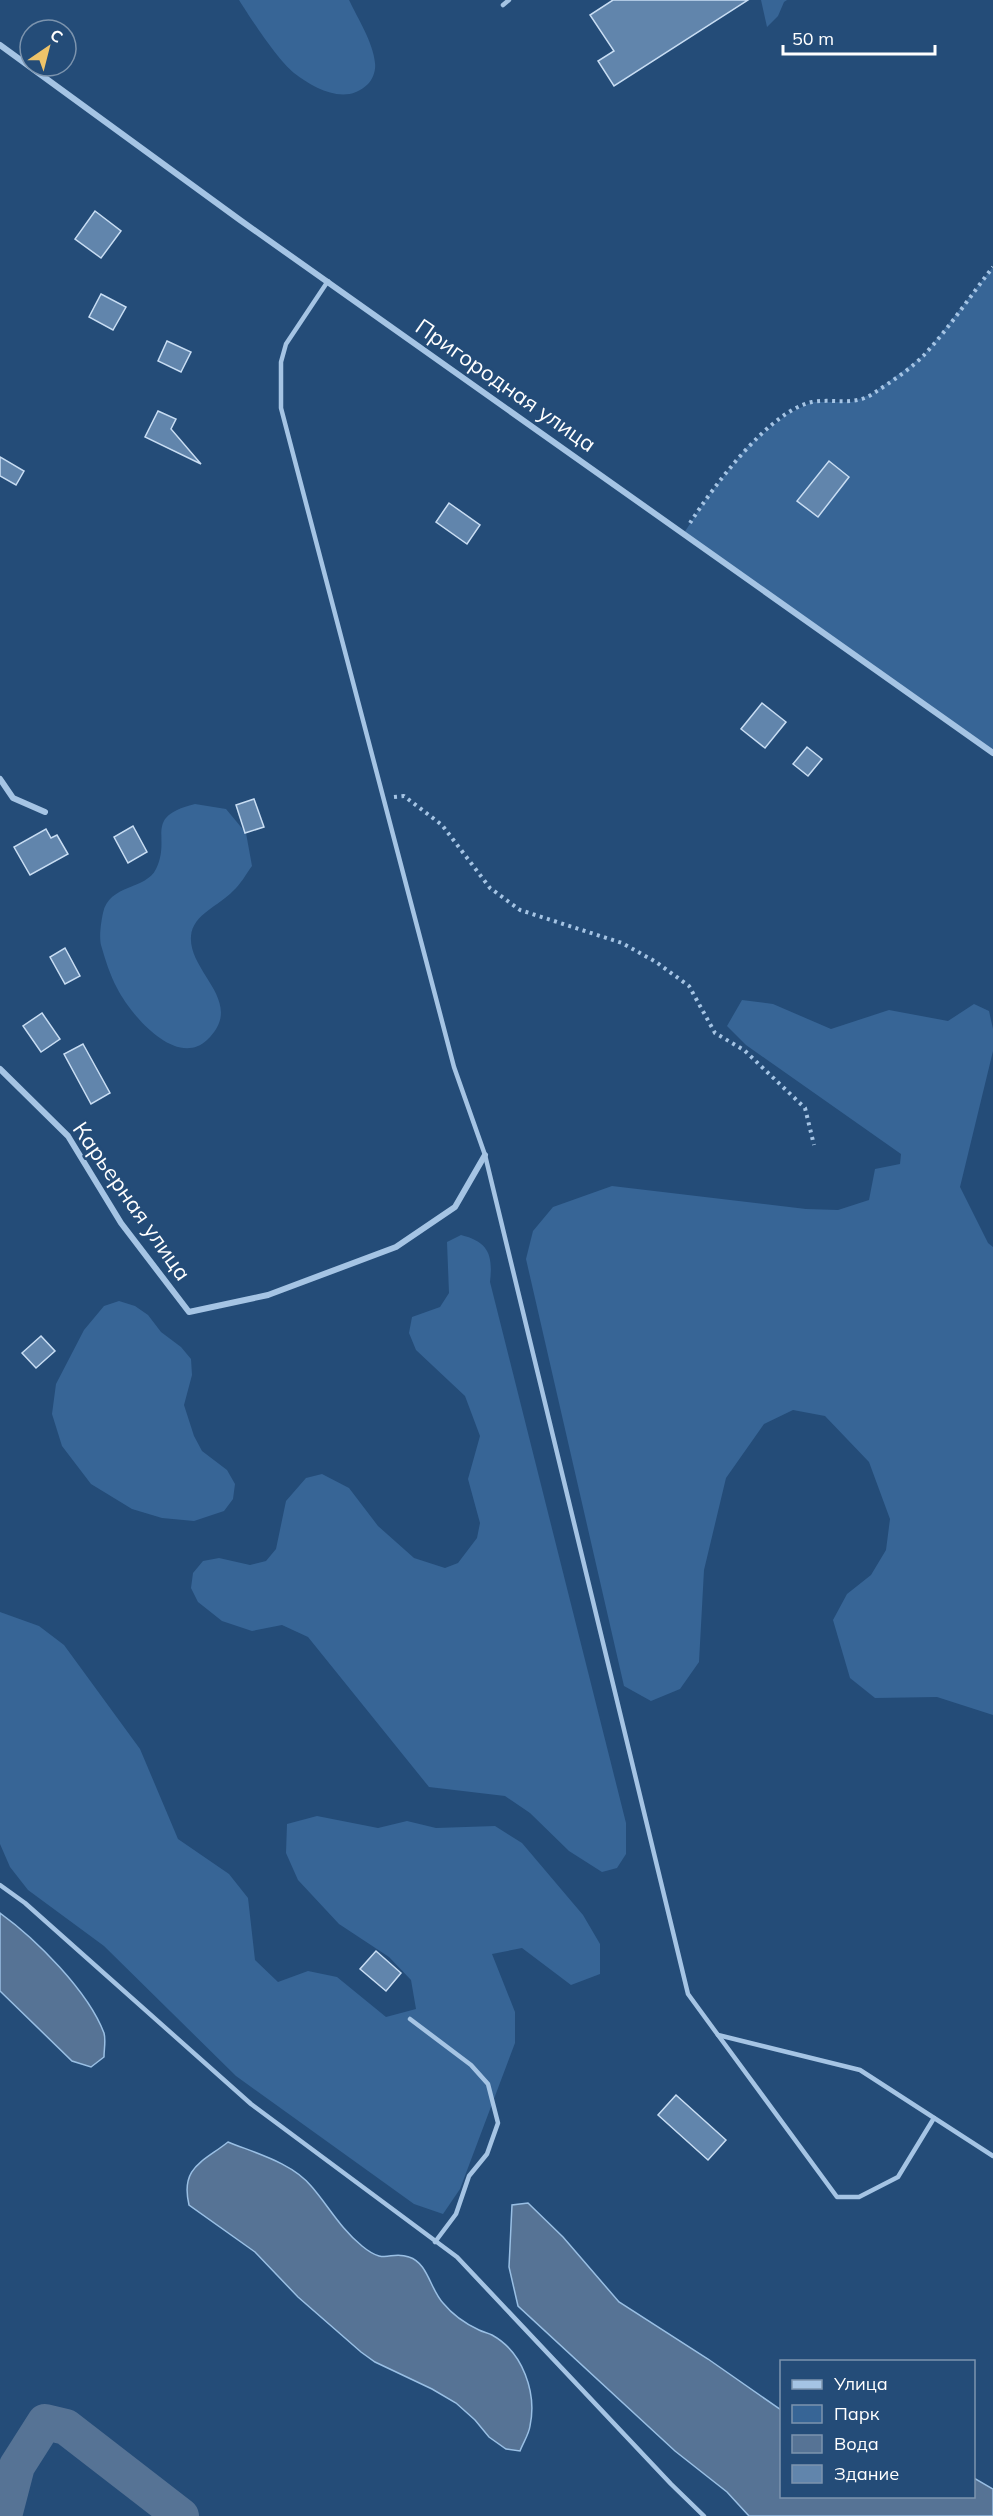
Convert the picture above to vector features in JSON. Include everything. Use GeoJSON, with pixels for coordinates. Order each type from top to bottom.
{"type":"FeatureCollection","features":[{"type":"Feature","properties":{"kind":"street","name":"Пригородная улица"},"geometry":{"type":"LineString","coordinates":[[0,45],[993,753]]}},
{"type":"Feature","properties":{"kind":"street"},"geometry":{"type":"LineString","coordinates":[[0,779],[13,798],[45,812]]}},
{"type":"Feature","properties":{"kind":"street","name":"Карьерная улица"},"geometry":{"type":"LineString","coordinates":[[0,1069],[68,1136],[121,1223],[189,1312],[268,1295],[396,1246],[455,1207],[486,1155]]}},
{"type":"Feature","properties":{"kind":"lane"},"geometry":{"type":"LineString","coordinates":[[503,4],[509,0]]}},
{"type":"Feature","properties":{"kind":"lane"},"geometry":{"type":"LineString","coordinates":[[328,281],[286,344],[281,362],[281,408],[454,1067],[486,1155],[688,1994],[837,2197],[859,2197],[898,2177],[934,2118]]}},
{"type":"Feature","properties":{"kind":"lane"},"geometry":{"type":"LineString","coordinates":[[0,1885],[25,1903],[251,2104],[457,2257],[704,2516]]}},
{"type":"Feature","properties":{"kind":"lane"},"geometry":{"type":"LineString","coordinates":[[410,2019],[471,2065],[488,2084],[498,2123],[487,2154],[469,2176],[456,2214],[435,2241]]}},
{"type":"Feature","properties":{"kind":"lane"},"geometry":{"type":"LineString","coordinates":[[718,2035],[860,2070],[993,2156]]}},
{"type":"Feature","properties":{"kind":"path"},"geometry":{"type":"LineString","coordinates":[[684,533],[706,499],[747,447],[786,415],[812,402],[852,402],[872,394],[924,355],[993,267]]}},
{"type":"Feature","properties":{"kind":"path"},"geometry":{"type":"LineString","coordinates":[[384,799],[404,796],[442,825],[490,888],[520,910],[622,943],[656,962],[689,986],[715,1033],[744,1050],[805,1108],[814,1145]]}},
{"type":"Feature","properties":{"kind":"green space"},"geometry":{"type":"Polygon","coordinates":[[[239,0],[349,0],[374,55],[375,69],[371,80],[350,94],[331,93],[311,85],[294,73],[280,58],[239,0]]]}},
{"type":"Feature","properties":{"kind":"green space"},"geometry":{"type":"Polygon","coordinates":[[[761,0],[787,0],[778,16],[767,27],[761,0]]]}},
{"type":"Feature","properties":{"kind":"green space"},"geometry":{"type":"Polygon","coordinates":[[[993,267],[993,753],[684,533],[706,499],[747,447],[786,415],[812,402],[852,402],[872,394],[924,355],[993,267]]]}},
{"type":"Feature","properties":{"kind":"green space"},"geometry":{"type":"Polygon","coordinates":[[[195,804],[226,809],[246,833],[252,866],[236,888],[201,916],[193,928],[192,950],[219,1000],[221,1013],[218,1026],[207,1040],[195,1047],[182,1048],[155,1035],[123,999],[108,967],[100,934],[103,913],[112,897],[144,881],[156,869],[160,858],[162,829],[169,815],[195,804]]]}},
{"type":"Feature","properties":{"kind":"green space"},"geometry":{"type":"Polygon","coordinates":[[[742,1000],[773,1004],[831,1029],[889,1010],[948,1021],[974,1004],[989,1011],[993,1029],[993,1051],[960,1187],[988,1243],[993,1247],[993,1715],[937,1697],[875,1698],[850,1678],[833,1620],[847,1594],[871,1575],[886,1550],[890,1519],[869,1462],[825,1416],[793,1410],[764,1424],[726,1478],[704,1570],[699,1662],[680,1689],[651,1701],[624,1686],[526,1259],[533,1231],[553,1207],[612,1186],[806,1209],[838,1210],[869,1200],[875,1169],[900,1164],[901,1154],[746,1045],[727,1026],[742,1000]]]}},
{"type":"Feature","properties":{"kind":"green space"},"geometry":{"type":"Polygon","coordinates":[[[461,1235],[478,1242],[490,1257],[490,1282],[626,1823],[626,1854],[617,1868],[602,1872],[569,1851],[530,1813],[505,1796],[429,1787],[308,1637],[282,1625],[252,1631],[222,1621],[198,1602],[191,1588],[193,1573],[203,1561],[219,1558],[250,1565],[266,1561],[276,1549],[286,1501],[306,1478],[322,1474],[349,1488],[378,1526],[414,1558],[445,1568],[458,1563],[477,1538],[480,1523],[468,1479],[480,1436],[465,1396],[416,1350],[409,1333],[412,1317],[440,1307],[449,1293],[447,1242],[461,1235]]]}},
{"type":"Feature","properties":{"kind":"green space"},"geometry":{"type":"Polygon","coordinates":[[[119,1301],[135,1306],[148,1315],[161,1332],[181,1347],[191,1359],[192,1375],[184,1405],[194,1436],[202,1451],[227,1470],[235,1484],[233,1499],[224,1511],[194,1521],[162,1518],[132,1509],[91,1484],[62,1446],[52,1414],[56,1384],[84,1330],[104,1306],[119,1301]]]}},
{"type":"Feature","properties":{"kind":"green space"},"geometry":{"type":"Polygon","coordinates":[[[0,1612],[39,1626],[64,1645],[140,1749],[178,1839],[229,1874],[248,1898],[255,1960],[278,1982],[308,1971],[337,1977],[386,2017],[416,2009],[411,1980],[389,1957],[339,1924],[298,1880],[286,1853],[287,1824],[317,1816],[378,1828],[407,1821],[436,1828],[495,1826],[522,1843],[583,1915],[600,1944],[600,1974],[571,1985],[522,1948],[492,1954],[515,2012],[515,2043],[460,2189],[443,2214],[414,2204],[236,2076],[104,1946],[28,1890],[10,1867],[0,1844],[0,1612]]]}},
{"type":"Feature","properties":{"kind":"water"},"geometry":{"type":"Polygon","coordinates":[[[0,1913],[45,1951],[86,2000],[105,2036],[104,2057],[91,2067],[72,2061],[0,1991],[0,1913]]]}},
{"type":"Feature","properties":{"kind":"water"},"geometry":{"type":"Polygon","coordinates":[[[228,2142],[295,2171],[362,2246],[377,2255],[402,2255],[415,2260],[425,2270],[439,2297],[451,2311],[469,2325],[503,2342],[519,2363],[529,2387],[532,2413],[529,2429],[520,2451],[506,2449],[489,2437],[456,2403],[375,2362],[361,2352],[298,2297],[255,2252],[189,2205],[187,2192],[191,2174],[202,2161],[228,2142]]]}},
{"type":"Feature","properties":{"kind":"water"},"geometry":{"type":"Polygon","coordinates":[[[528,2203],[563,2237],[619,2302],[708,2359],[780,2409],[780,2498],[975,2498],[975,2479],[993,2489],[993,2516],[749,2516],[727,2492],[675,2451],[518,2306],[509,2267],[512,2205],[528,2203]]]}},
{"type":"Feature","properties":{"kind":"building"},"geometry":{"type":"Polygon","coordinates":[[[613,0],[748,0],[614,86],[598,61],[614,51],[590,15],[613,0]]]}},
{"type":"Feature","properties":{"kind":"building"},"geometry":{"type":"Polygon","coordinates":[[[95,211],[121,231],[101,258],[75,239],[95,211]]]}},
{"type":"Feature","properties":{"kind":"building"},"geometry":{"type":"Polygon","coordinates":[[[101,294],[126,307],[113,330],[89,317],[101,294]]]}},
{"type":"Feature","properties":{"kind":"building"},"geometry":{"type":"Polygon","coordinates":[[[167,341],[191,352],[181,372],[158,361],[167,341]]]}},
{"type":"Feature","properties":{"kind":"building"},"geometry":{"type":"Polygon","coordinates":[[[158,411],[176,419],[171,429],[201,464],[145,437],[158,411]]]}},
{"type":"Feature","properties":{"kind":"building"},"geometry":{"type":"Polygon","coordinates":[[[0,457],[24,471],[16,485],[0,476],[0,457]]]}},
{"type":"Feature","properties":{"kind":"building"},"geometry":{"type":"Polygon","coordinates":[[[829,461],[849,477],[818,517],[797,501],[829,461]]]}},
{"type":"Feature","properties":{"kind":"building"},"geometry":{"type":"Polygon","coordinates":[[[449,503],[480,525],[467,544],[436,522],[449,503]]]}},
{"type":"Feature","properties":{"kind":"building"},"geometry":{"type":"Polygon","coordinates":[[[762,703],[786,722],[765,748],[741,729],[762,703]]]}},
{"type":"Feature","properties":{"kind":"building"},"geometry":{"type":"Polygon","coordinates":[[[807,747],[822,759],[808,776],[793,764],[807,747]]]}},
{"type":"Feature","properties":{"kind":"building"},"geometry":{"type":"Polygon","coordinates":[[[254,799],[264,827],[245,833],[236,805],[254,799]]]}},
{"type":"Feature","properties":{"kind":"building"},"geometry":{"type":"Polygon","coordinates":[[[133,826],[147,852],[128,863],[114,837],[133,826]]]}},
{"type":"Feature","properties":{"kind":"building"},"geometry":{"type":"Polygon","coordinates":[[[46,829],[51,838],[57,835],[68,854],[30,875],[14,847],[46,829]]]}},
{"type":"Feature","properties":{"kind":"building"},"geometry":{"type":"Polygon","coordinates":[[[65,948],[80,976],[65,984],[50,957],[65,948]]]}},
{"type":"Feature","properties":{"kind":"building"},"geometry":{"type":"Polygon","coordinates":[[[42,1013],[60,1039],[41,1052],[23,1026],[42,1013]]]}},
{"type":"Feature","properties":{"kind":"building"},"geometry":{"type":"Polygon","coordinates":[[[83,1044],[110,1093],[91,1104],[64,1054],[83,1044]]]}},
{"type":"Feature","properties":{"kind":"building"},"geometry":{"type":"Polygon","coordinates":[[[41,1336],[55,1351],[36,1368],[22,1353],[41,1336]]]}},
{"type":"Feature","properties":{"kind":"building"},"geometry":{"type":"Polygon","coordinates":[[[376,1951],[401,1973],[386,1991],[360,1969],[376,1951]]]}},
{"type":"Feature","properties":{"kind":"building"},"geometry":{"type":"Polygon","coordinates":[[[676,2095],[726,2140],[708,2160],[658,2115],[676,2095]]]}},
{"type":"Feature","properties":{"kind":"waterway"},"geometry":{"type":"LineString","coordinates":[[4,2516],[17,2466],[45,2422],[66,2427],[181,2516]]}}]}
